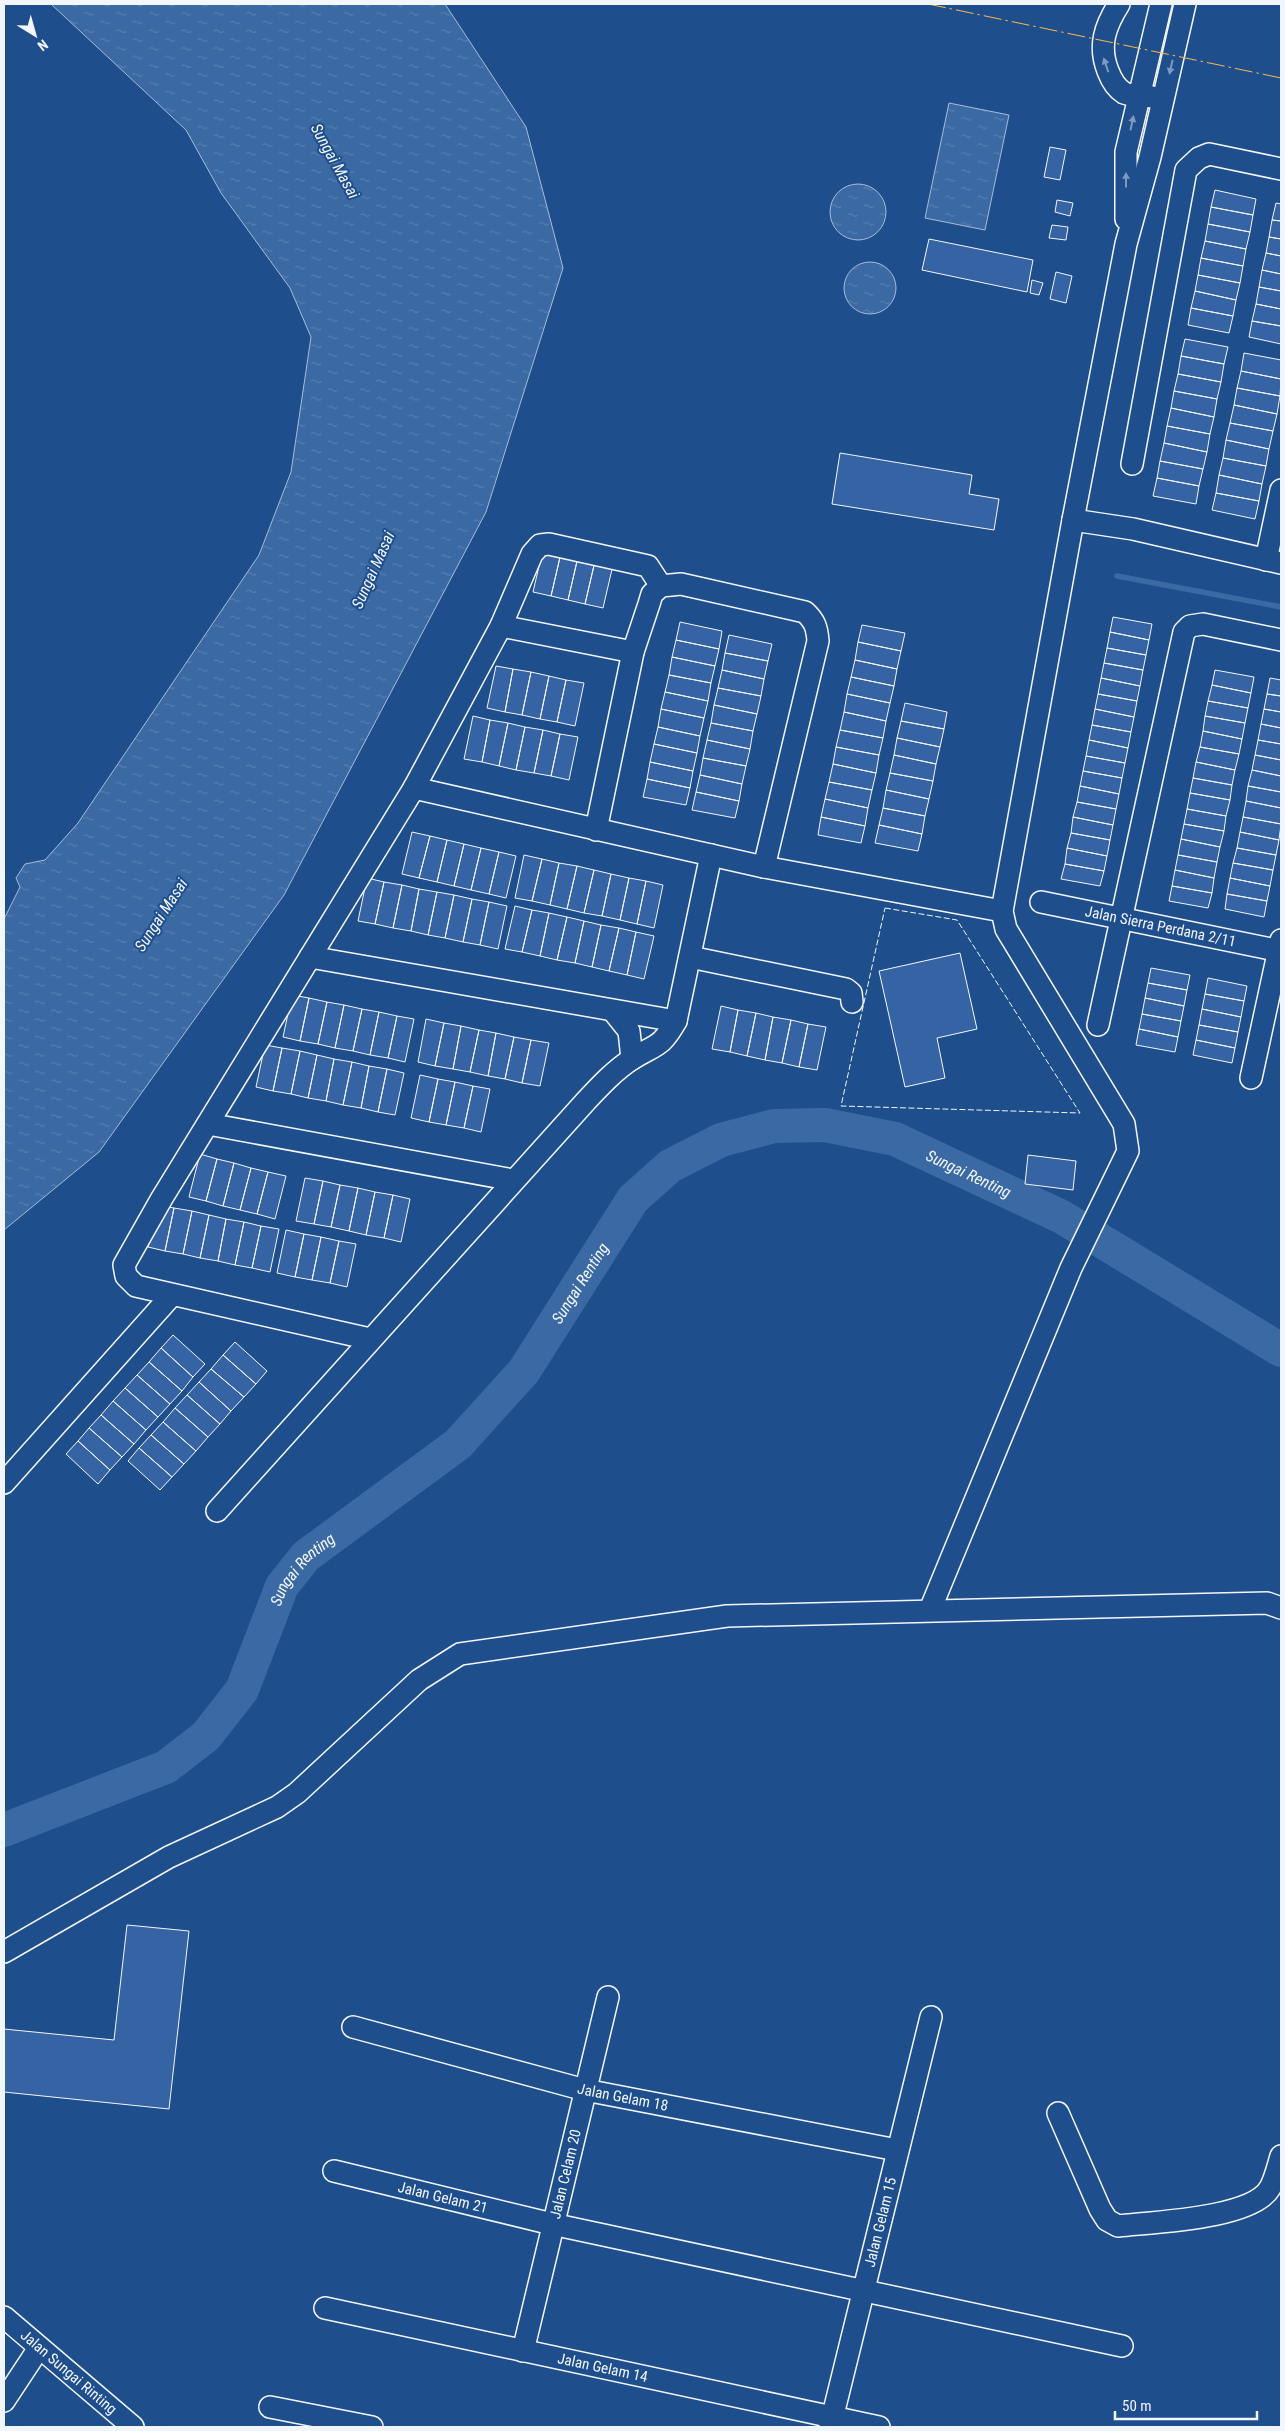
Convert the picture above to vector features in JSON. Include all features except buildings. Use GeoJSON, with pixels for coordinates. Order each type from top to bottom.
{"type":"FeatureCollection","features":[{"type":"Feature","properties":{"kind":"street"},"geometry":{"type":"LineString","coordinates":[[1119,4],[1110,17],[1102,42],[1103,59],[1112,81],[1125,93],[1164,98]]}},
{"type":"Feature","properties":{"kind":"street"},"geometry":{"type":"LineString","coordinates":[[1126,244],[1126,152],[1161,4]]}},
{"type":"Feature","properties":{"kind":"street"},"geometry":{"type":"LineString","coordinates":[[930,1610],[1071,1268],[1128,1151],[1124,1124],[1006,929],[1002,912],[1072,520],[1126,244],[1150,158],[1185,4]]}},
{"type":"Feature","properties":{"kind":"street"},"geometry":{"type":"LineString","coordinates":[[1132,464],[1186,170],[1199,158],[1209,154],[1281,169]]}},
{"type":"Feature","properties":{"kind":"street"},"geometry":{"type":"LineString","coordinates":[[1072,520],[1132,529],[1274,562],[1281,490]]}},
{"type":"Feature","properties":{"kind":"street"},"geometry":{"type":"LineString","coordinates":[[370,1339],[171,1296],[136,1286],[126,1276],[124,1265],[414,788],[501,626],[532,554],[540,545],[549,544],[648,566],[661,586]]}},
{"type":"Feature","properties":{"kind":"street"},"geometry":{"type":"LineString","coordinates":[[596,830],[633,652],[652,594],[661,586],[681,584],[805,612],[813,618],[817,628],[818,641],[764,868]]}},
{"type":"Feature","properties":{"kind":"street"},"geometry":{"type":"LineString","coordinates":[[1098,1025],[1184,632],[1190,626],[1203,624],[1281,640]]}},
{"type":"Feature","properties":{"kind":"street"},"geometry":{"type":"LineString","coordinates":[[501,626],[633,652]]}},
{"type":"Feature","properties":{"kind":"street"},"geometry":{"type":"LineString","coordinates":[[414,788],[764,868],[1002,912]]}},
{"type":"Feature","properties":{"kind":"street"},"geometry":{"type":"LineString","coordinates":[[217,1511],[586,1101],[632,1058],[662,1043],[676,1021],[711,855]]}},
{"type":"Feature","properties":{"kind":"street","name":"Jalan Sierra Perdana 2/11"},"geometry":{"type":"LineString","coordinates":[[1041,902],[1280,948]]}},
{"type":"Feature","properties":{"kind":"street"},"geometry":{"type":"LineString","coordinates":[[1251,1078],[1280,948]]}},
{"type":"Feature","properties":{"kind":"street"},"geometry":{"type":"LineString","coordinates":[[310,957],[676,1021]]}},
{"type":"Feature","properties":{"kind":"street"},"geometry":{"type":"LineString","coordinates":[[690,957],[846,988],[851,993],[852,1002]]}},
{"type":"Feature","properties":{"kind":"street"},"geometry":{"type":"LineString","coordinates":[[614,1011],[629,1031],[632,1058]]}},
{"type":"Feature","properties":{"kind":"street"},"geometry":{"type":"LineString","coordinates":[[208,1124],[513,1180]]}},
{"type":"Feature","properties":{"kind":"street"},"geometry":{"type":"LineString","coordinates":[[4,1483],[171,1296]]}},
{"type":"Feature","properties":{"kind":"street"},"geometry":{"type":"LineString","coordinates":[[4,1952],[169,1857],[277,1807],[297,1793],[418,1680],[460,1654],[727,1616],[1266,1603],[1281,1608]]}},
{"type":"Feature","properties":{"kind":"street","name":"Jalan Celam 20"},"geometry":{"type":"LineString","coordinates":[[523,2351],[608,1997]]}},
{"type":"Feature","properties":{"kind":"street","name":"Jalan Gelam 15"},"geometry":{"type":"LineString","coordinates":[[831,2422],[931,2016]]}},
{"type":"Feature","properties":{"kind":"street","name":"Jalan Gelam 18"},"geometry":{"type":"LineString","coordinates":[[353,2027],[585,2090],[897,2150]]}},
{"type":"Feature","properties":{"kind":"street"},"geometry":{"type":"LineString","coordinates":[[1058,2113],[1100,2208],[1107,2220],[1118,2226],[1231,2212],[1258,2201],[1270,2189],[1280,2161]]}},
{"type":"Feature","properties":{"kind":"street","name":"Jalan Gelam 21"},"geometry":{"type":"LineString","coordinates":[[334,2171],[552,2224],[863,2289],[1122,2346]]}},
{"type":"Feature","properties":{"kind":"street","name":"Jalan Gelam 14"},"geometry":{"type":"LineString","coordinates":[[326,2308],[831,2422],[879,2427]]}},
{"type":"Feature","properties":{"kind":"street","name":"Jalan Sungai Rinting"},"geometry":{"type":"LineString","coordinates":[[4,2317],[133,2427]]}},
{"type":"Feature","properties":{"kind":"street"},"geometry":{"type":"LineString","coordinates":[[4,2401],[39,2348]]}},
{"type":"Feature","properties":{"kind":"street"},"geometry":{"type":"LineString","coordinates":[[270,2407],[372,2427]]}},
{"type":"Feature","properties":{"kind":"water","name":"Sungai Masai"},"geometry":{"type":"Polygon","coordinates":[[[51,4],[445,4],[526,127],[563,268],[486,512],[284,895],[99,1152],[4,1230],[4,919],[20,887],[16,878],[25,864],[45,860],[78,823],[259,555],[291,472],[311,337],[290,288],[221,193],[186,130],[51,4]]]}},
{"type":"Feature","properties":{"kind":"water"},"geometry":{"type":"Polygon","coordinates":[[[949,103],[1009,115],[985,230],[925,218],[949,103]]]}},
{"type":"Feature","properties":{"kind":"water"},"geometry":{"type":"Polygon","coordinates":[[[858,184],[869,186],[878,192],[884,201],[886,212],[884,223],[878,232],[869,238],[858,240],[847,238],[838,232],[832,223],[830,212],[832,201],[838,192],[847,186],[858,184]]]}},
{"type":"Feature","properties":{"kind":"water"},"geometry":{"type":"Polygon","coordinates":[[[870,262],[880,264],[888,270],[894,278],[896,288],[894,298],[888,306],[880,312],[870,314],[860,312],[852,306],[846,298],[844,288],[846,278],[852,270],[860,264],[870,262]]]}},
{"type":"Feature","properties":{"kind":"waterway"},"geometry":{"type":"LineString","coordinates":[[1117,576],[1281,607]]}},
{"type":"Feature","properties":{"kind":"waterway","name":"Sungai Renting"},"geometry":{"type":"LineString","coordinates":[[4,1830],[166,1767],[206,1736],[242,1690],[282,1586],[306,1556],[458,1444],[524,1371],[633,1199],[670,1166],[721,1140],[774,1126],[825,1125],[895,1139],[1062,1217],[1281,1350]]}},
{"type":"Feature","properties":{"kind":"fence"},"geometry":{"type":"LineString","coordinates":[[885,908],[957,920],[1080,1113],[841,1106],[885,908]]}},
{"type":"Feature","properties":{"kind":"power"},"geometry":{"type":"LineString","coordinates":[[928,4],[1281,78]]}}]}
